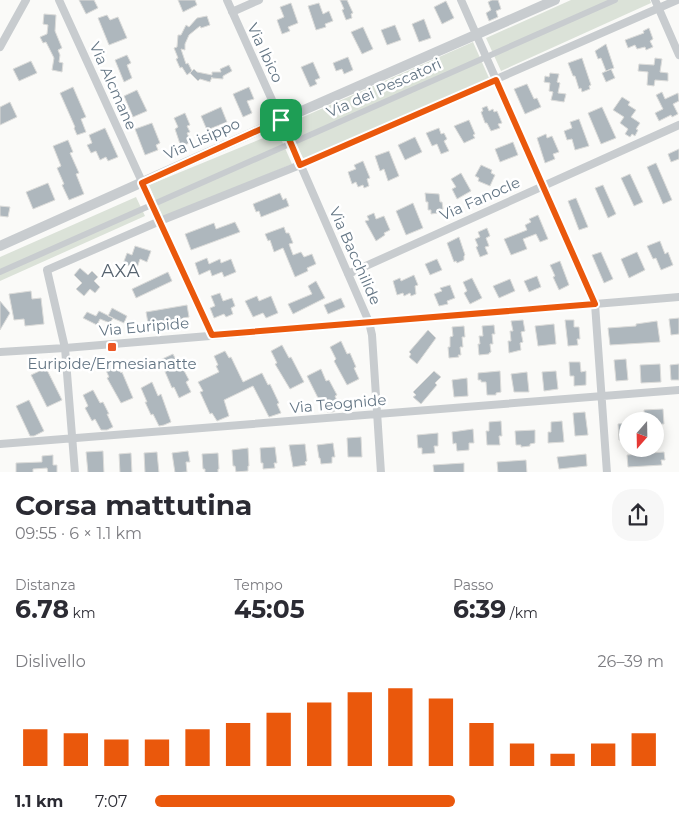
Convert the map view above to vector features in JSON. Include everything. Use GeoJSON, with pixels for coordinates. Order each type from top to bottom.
{"type":"FeatureCollection","features":[{"type":"Feature","properties":{"kind":"street"},"geometry":{"type":"LineString","coordinates":[[0,47],[26,0]]}},
{"type":"Feature","properties":{"kind":"street","name":"Via Alcmane"},"geometry":{"type":"LineString","coordinates":[[60,0],[212,335]]}},
{"type":"Feature","properties":{"kind":"street","name":"Via Ibico"},"geometry":{"type":"LineString","coordinates":[[226,0],[291,144]]}},
{"type":"Feature","properties":{"kind":"street"},"geometry":{"type":"LineString","coordinates":[[232,12],[259,0]]}},
{"type":"Feature","properties":{"kind":"street"},"geometry":{"type":"LineString","coordinates":[[461,0],[595,304],[607,472]]}},
{"type":"Feature","properties":{"kind":"street","name":"Via Lisippo"},"geometry":{"type":"LineString","coordinates":[[0,246],[554,0]]}},
{"type":"Feature","properties":{"kind":"street","name":"Via dei Pescatori"},"geometry":{"type":"LineString","coordinates":[[0,272],[615,0]]}},
{"type":"Feature","properties":{"kind":"street"},"geometry":{"type":"LineString","coordinates":[[655,0],[679,55]]}},
{"type":"Feature","properties":{"kind":"street"},"geometry":{"type":"LineString","coordinates":[[75,472],[65,348],[47,270],[160,221],[300,165],[677,0]]}},
{"type":"Feature","properties":{"kind":"street","name":"Via Fanocle"},"geometry":{"type":"LineString","coordinates":[[348,274],[679,125]]}},
{"type":"Feature","properties":{"kind":"street","name":"Via Bacchilide"},"geometry":{"type":"LineString","coordinates":[[291,144],[369,322],[372,335],[381,472]]}},
{"type":"Feature","properties":{"kind":"street","name":"Via Euripide"},"geometry":{"type":"LineString","coordinates":[[0,352],[679,297]]}},
{"type":"Feature","properties":{"kind":"street","name":"Via Teognide"},"geometry":{"type":"LineString","coordinates":[[0,444],[679,390]]}},
{"type":"Feature","properties":{"kind":"shaded area"},"geometry":{"type":"Polygon","coordinates":[[[571,0],[650,0],[651,3],[501,71],[486,38],[571,0]]]}},
{"type":"Feature","properties":{"kind":"shaded area"},"geometry":{"type":"Polygon","coordinates":[[[473,42],[489,78],[304,160],[287,124],[473,42]]]}},
{"type":"Feature","properties":{"kind":"shaded area"},"geometry":{"type":"Polygon","coordinates":[[[278,132],[292,164],[163,218],[149,185],[278,132]]]}},
{"type":"Feature","properties":{"kind":"shaded area"},"geometry":{"type":"Polygon","coordinates":[[[136,197],[145,216],[0,281],[0,257],[136,197]]]}},
{"type":"Feature","properties":{"kind":"building"},"geometry":{"type":"Polygon","coordinates":[[[79,0],[94,0],[98,8],[86,14],[79,0]]]}},
{"type":"Feature","properties":{"kind":"building"},"geometry":{"type":"Polygon","coordinates":[[[178,0],[195,0],[197,5],[183,12],[178,0]]]}},
{"type":"Feature","properties":{"kind":"building"},"geometry":{"type":"Polygon","coordinates":[[[340,0],[347,0],[353,13],[351,14],[352,18],[346,20],[340,0]]]}},
{"type":"Feature","properties":{"kind":"building"},"geometry":{"type":"Polygon","coordinates":[[[498,0],[501,9],[496,11],[498,17],[489,21],[486,13],[491,10],[488,2],[498,0]]]}},
{"type":"Feature","properties":{"kind":"building"},"geometry":{"type":"Polygon","coordinates":[[[446,1],[454,18],[442,24],[434,7],[446,1]]]}},
{"type":"Feature","properties":{"kind":"building"},"geometry":{"type":"Polygon","coordinates":[[[291,3],[298,23],[288,27],[290,31],[282,34],[277,20],[284,17],[280,7],[291,3]]]}},
{"type":"Feature","properties":{"kind":"building"},"geometry":{"type":"Polygon","coordinates":[[[319,3],[323,14],[329,11],[333,21],[325,24],[326,27],[316,30],[308,6],[319,3]]]}},
{"type":"Feature","properties":{"kind":"building"},"geometry":{"type":"Polygon","coordinates":[[[44,14],[56,15],[55,31],[62,48],[58,50],[60,55],[59,62],[63,63],[62,72],[52,70],[54,58],[46,42],[43,43],[40,37],[47,34],[48,25],[43,24],[44,14]]]}},
{"type":"Feature","properties":{"kind":"building"},"geometry":{"type":"Polygon","coordinates":[[[107,15],[110,20],[118,17],[127,38],[109,45],[98,18],[107,15]]]}},
{"type":"Feature","properties":{"kind":"building"},"geometry":{"type":"Polygon","coordinates":[[[207,16],[210,25],[201,28],[200,26],[189,35],[185,44],[185,50],[181,49],[186,64],[188,63],[192,71],[187,75],[182,67],[180,68],[176,59],[178,58],[174,48],[177,47],[178,35],[181,35],[186,25],[189,27],[197,18],[207,16]]]}},
{"type":"Feature","properties":{"kind":"building"},"geometry":{"type":"Polygon","coordinates":[[[424,19],[431,38],[419,42],[412,24],[424,19]]]}},
{"type":"Feature","properties":{"kind":"building"},"geometry":{"type":"Polygon","coordinates":[[[395,25],[401,40],[387,45],[381,30],[395,25]]]}},
{"type":"Feature","properties":{"kind":"building"},"geometry":{"type":"Polygon","coordinates":[[[363,27],[373,49],[362,54],[351,32],[363,27]]]}},
{"type":"Feature","properties":{"kind":"building"},"geometry":{"type":"Polygon","coordinates":[[[649,28],[653,39],[650,41],[653,47],[646,50],[645,47],[637,49],[635,45],[628,48],[625,40],[644,33],[643,31],[649,28]]]}},
{"type":"Feature","properties":{"kind":"building"},"geometry":{"type":"Polygon","coordinates":[[[606,44],[614,68],[606,71],[601,58],[598,59],[595,51],[606,44]]]}},
{"type":"Feature","properties":{"kind":"building"},"geometry":{"type":"Polygon","coordinates":[[[127,55],[131,63],[127,65],[132,78],[124,82],[115,60],[127,55]]]}},
{"type":"Feature","properties":{"kind":"building"},"geometry":{"type":"Polygon","coordinates":[[[348,57],[353,70],[344,74],[342,69],[336,71],[333,63],[348,57]]]}},
{"type":"Feature","properties":{"kind":"building"},"geometry":{"type":"Polygon","coordinates":[[[582,58],[591,85],[589,86],[590,89],[582,92],[568,63],[582,58]]]}},
{"type":"Feature","properties":{"kind":"building"},"geometry":{"type":"Polygon","coordinates":[[[655,58],[662,59],[660,72],[668,73],[668,81],[655,80],[654,86],[647,85],[648,72],[638,71],[639,64],[654,65],[655,58]]]}},
{"type":"Feature","properties":{"kind":"building"},"geometry":{"type":"Polygon","coordinates":[[[31,61],[37,73],[19,81],[13,69],[31,61]]]}},
{"type":"Feature","properties":{"kind":"building"},"geometry":{"type":"Polygon","coordinates":[[[313,62],[320,78],[315,80],[317,84],[310,87],[301,67],[313,62]]]}},
{"type":"Feature","properties":{"kind":"building"},"geometry":{"type":"Polygon","coordinates":[[[229,65],[232,71],[223,76],[223,79],[212,77],[210,82],[200,79],[198,81],[190,73],[194,69],[197,72],[212,75],[212,72],[221,72],[220,69],[229,65]]]}},
{"type":"Feature","properties":{"kind":"building"},"geometry":{"type":"Polygon","coordinates":[[[611,69],[615,78],[606,82],[602,73],[611,69]]]}},
{"type":"Feature","properties":{"kind":"building"},"geometry":{"type":"Polygon","coordinates":[[[550,73],[559,74],[557,82],[560,83],[558,93],[566,94],[564,102],[551,100],[553,92],[549,91],[550,83],[544,82],[545,76],[549,77],[550,73]]]}},
{"type":"Feature","properties":{"kind":"building"},"geometry":{"type":"Polygon","coordinates":[[[527,84],[534,99],[537,98],[541,107],[525,114],[514,89],[527,84]]]}},
{"type":"Feature","properties":{"kind":"building"},"geometry":{"type":"Polygon","coordinates":[[[73,87],[86,117],[81,119],[86,132],[77,135],[60,93],[73,87]]]}},
{"type":"Feature","properties":{"kind":"building"},"geometry":{"type":"Polygon","coordinates":[[[249,87],[254,99],[247,101],[252,113],[243,117],[233,94],[249,87]]]}},
{"type":"Feature","properties":{"kind":"building"},"geometry":{"type":"Polygon","coordinates":[[[137,90],[147,111],[133,117],[124,96],[137,90]]]}},
{"type":"Feature","properties":{"kind":"building"},"geometry":{"type":"Polygon","coordinates":[[[662,92],[665,99],[678,93],[679,101],[673,104],[678,114],[659,121],[655,113],[663,109],[656,95],[662,92]]]}},
{"type":"Feature","properties":{"kind":"building"},"geometry":{"type":"Polygon","coordinates":[[[622,97],[630,102],[628,105],[636,110],[631,117],[640,123],[636,129],[638,130],[635,136],[632,134],[630,137],[625,134],[628,129],[620,123],[624,117],[613,110],[622,97]]]}},
{"type":"Feature","properties":{"kind":"building"},"geometry":{"type":"Polygon","coordinates":[[[10,102],[17,117],[0,125],[0,107],[10,102]]]}},
{"type":"Feature","properties":{"kind":"building"},"geometry":{"type":"Polygon","coordinates":[[[487,106],[489,111],[493,109],[494,112],[497,111],[502,123],[498,124],[500,128],[491,131],[487,123],[485,123],[481,112],[483,111],[482,108],[487,106]]]}},
{"type":"Feature","properties":{"kind":"building"},"geometry":{"type":"Polygon","coordinates":[[[221,107],[227,122],[207,130],[201,116],[221,107]]]}},
{"type":"Feature","properties":{"kind":"building"},"geometry":{"type":"Polygon","coordinates":[[[602,107],[616,138],[601,144],[588,113],[602,107]]]}},
{"type":"Feature","properties":{"kind":"building"},"geometry":{"type":"Polygon","coordinates":[[[185,113],[190,125],[187,126],[190,132],[187,133],[191,142],[181,147],[175,129],[178,127],[174,118],[185,113]]]}},
{"type":"Feature","properties":{"kind":"building"},"geometry":{"type":"Polygon","coordinates":[[[579,119],[589,146],[575,150],[572,139],[567,140],[564,131],[572,128],[570,122],[579,119]]]}},
{"type":"Feature","properties":{"kind":"building"},"geometry":{"type":"Polygon","coordinates":[[[469,120],[475,138],[464,143],[454,126],[469,120]]]}},
{"type":"Feature","properties":{"kind":"building"},"geometry":{"type":"Polygon","coordinates":[[[152,123],[160,143],[156,145],[158,150],[145,155],[135,129],[152,123]]]}},
{"type":"Feature","properties":{"kind":"building"},"geometry":{"type":"Polygon","coordinates":[[[105,128],[118,157],[108,161],[106,157],[100,160],[96,151],[91,153],[87,145],[92,143],[89,135],[105,128]]]}},
{"type":"Feature","properties":{"kind":"building"},"geometry":{"type":"Polygon","coordinates":[[[439,128],[441,134],[444,133],[447,139],[444,141],[449,151],[441,154],[437,144],[432,146],[426,133],[439,128]]]}},
{"type":"Feature","properties":{"kind":"building"},"geometry":{"type":"Polygon","coordinates":[[[546,134],[547,138],[552,136],[559,152],[553,154],[555,159],[545,163],[537,138],[546,134]]]}},
{"type":"Feature","properties":{"kind":"building"},"geometry":{"type":"Polygon","coordinates":[[[415,137],[422,152],[405,160],[398,145],[415,137]]]}},
{"type":"Feature","properties":{"kind":"building"},"geometry":{"type":"Polygon","coordinates":[[[68,140],[73,152],[70,153],[79,173],[76,174],[84,194],[69,200],[62,185],[64,184],[57,168],[61,166],[53,146],[68,140]]]}},
{"type":"Feature","properties":{"kind":"building"},"geometry":{"type":"Polygon","coordinates":[[[513,142],[518,155],[500,162],[495,149],[513,142]]]}},
{"type":"Feature","properties":{"kind":"building"},"geometry":{"type":"Polygon","coordinates":[[[679,149],[679,159],[671,162],[668,154],[679,149]]]}},
{"type":"Feature","properties":{"kind":"building"},"geometry":{"type":"Polygon","coordinates":[[[389,151],[399,176],[388,181],[384,169],[380,171],[375,156],[389,151]]]}},
{"type":"Feature","properties":{"kind":"building"},"geometry":{"type":"Polygon","coordinates":[[[363,161],[370,178],[367,179],[369,186],[364,188],[363,185],[358,187],[356,182],[352,184],[348,172],[356,169],[354,165],[363,161]]]}},
{"type":"Feature","properties":{"kind":"building"},"geometry":{"type":"Polygon","coordinates":[[[656,163],[672,200],[663,204],[647,167],[656,163]]]}},
{"type":"Feature","properties":{"kind":"building"},"geometry":{"type":"Polygon","coordinates":[[[481,165],[492,170],[491,173],[495,175],[490,186],[478,181],[479,178],[475,176],[481,165]]]}},
{"type":"Feature","properties":{"kind":"building"},"geometry":{"type":"Polygon","coordinates":[[[461,173],[471,191],[457,199],[452,189],[456,187],[451,179],[461,173]]]}},
{"type":"Feature","properties":{"kind":"building"},"geometry":{"type":"Polygon","coordinates":[[[630,174],[643,202],[634,206],[621,178],[630,174]]]}},
{"type":"Feature","properties":{"kind":"building"},"geometry":{"type":"Polygon","coordinates":[[[48,183],[55,200],[33,209],[26,192],[48,183]]]}},
{"type":"Feature","properties":{"kind":"building"},"geometry":{"type":"Polygon","coordinates":[[[603,185],[616,214],[608,218],[595,188],[603,185]]]}},
{"type":"Feature","properties":{"kind":"building"},"geometry":{"type":"Polygon","coordinates":[[[280,193],[283,200],[286,198],[289,206],[261,217],[259,211],[256,212],[253,204],[280,193]]]}},
{"type":"Feature","properties":{"kind":"building"},"geometry":{"type":"Polygon","coordinates":[[[425,193],[439,194],[443,209],[438,210],[438,213],[431,214],[431,210],[428,210],[425,193]]]}},
{"type":"Feature","properties":{"kind":"building"},"geometry":{"type":"Polygon","coordinates":[[[576,198],[588,227],[579,230],[568,201],[576,198]]]}},
{"type":"Feature","properties":{"kind":"building"},"geometry":{"type":"Polygon","coordinates":[[[413,203],[423,228],[406,235],[396,211],[413,203]]]}},
{"type":"Feature","properties":{"kind":"building"},"geometry":{"type":"Polygon","coordinates":[[[0,206],[10,207],[8,217],[0,216],[0,206]]]}},
{"type":"Feature","properties":{"kind":"building"},"geometry":{"type":"Polygon","coordinates":[[[374,213],[376,219],[384,216],[390,230],[376,241],[365,221],[369,220],[367,216],[374,213]]]}},
{"type":"Feature","properties":{"kind":"building"},"geometry":{"type":"Polygon","coordinates":[[[538,215],[548,239],[540,242],[536,234],[523,239],[527,249],[511,255],[504,239],[527,230],[525,225],[531,222],[529,219],[538,215]]]}},
{"type":"Feature","properties":{"kind":"building"},"geometry":{"type":"Polygon","coordinates":[[[235,222],[240,232],[191,250],[185,234],[214,223],[216,229],[235,222]]]}},
{"type":"Feature","properties":{"kind":"building"},"geometry":{"type":"Polygon","coordinates":[[[284,227],[293,243],[289,244],[293,255],[301,252],[304,257],[312,254],[316,264],[307,268],[308,271],[295,277],[283,248],[274,252],[270,240],[268,241],[265,234],[284,227]]]}},
{"type":"Feature","properties":{"kind":"building"},"geometry":{"type":"Polygon","coordinates":[[[487,228],[490,236],[486,238],[489,246],[485,247],[488,254],[480,257],[475,239],[480,237],[478,232],[487,228]]]}},
{"type":"Feature","properties":{"kind":"building"},"geometry":{"type":"Polygon","coordinates":[[[459,237],[465,255],[464,260],[457,263],[456,261],[454,262],[447,243],[459,237]]]}},
{"type":"Feature","properties":{"kind":"building"},"geometry":{"type":"Polygon","coordinates":[[[660,241],[665,254],[668,252],[673,265],[661,270],[656,258],[653,259],[647,246],[660,241]]]}},
{"type":"Feature","properties":{"kind":"building"},"geometry":{"type":"Polygon","coordinates":[[[135,246],[151,251],[147,262],[140,259],[137,268],[123,264],[127,253],[132,255],[135,246]]]}},
{"type":"Feature","properties":{"kind":"building"},"geometry":{"type":"Polygon","coordinates":[[[601,252],[613,279],[604,283],[592,255],[601,252]]]}},
{"type":"Feature","properties":{"kind":"building"},"geometry":{"type":"Polygon","coordinates":[[[637,252],[645,270],[629,278],[621,259],[637,252]]]}},
{"type":"Feature","properties":{"kind":"building"},"geometry":{"type":"Polygon","coordinates":[[[207,258],[209,264],[220,259],[221,263],[231,259],[236,272],[224,277],[222,272],[212,276],[210,270],[199,275],[195,263],[207,258]]]}},
{"type":"Feature","properties":{"kind":"building"},"geometry":{"type":"Polygon","coordinates":[[[437,259],[442,270],[430,275],[425,264],[437,259]]]}},
{"type":"Feature","properties":{"kind":"building"},"geometry":{"type":"Polygon","coordinates":[[[560,261],[569,285],[559,290],[550,265],[560,261]]]}},
{"type":"Feature","properties":{"kind":"building"},"geometry":{"type":"Polygon","coordinates":[[[80,268],[88,275],[92,271],[98,277],[94,281],[100,287],[95,293],[90,289],[84,296],[76,289],[82,283],[74,275],[80,268]]]}},
{"type":"Feature","properties":{"kind":"building"},"geometry":{"type":"Polygon","coordinates":[[[168,272],[172,281],[136,298],[132,289],[168,272]]]}},
{"type":"Feature","properties":{"kind":"building"},"geometry":{"type":"Polygon","coordinates":[[[414,275],[418,285],[415,286],[416,294],[411,296],[410,293],[404,296],[403,293],[397,295],[393,281],[400,278],[401,281],[414,275]]]}},
{"type":"Feature","properties":{"kind":"building"},"geometry":{"type":"Polygon","coordinates":[[[537,276],[541,287],[529,292],[524,281],[537,276]]]}},
{"type":"Feature","properties":{"kind":"building"},"geometry":{"type":"Polygon","coordinates":[[[472,278],[482,298],[470,304],[464,293],[467,291],[463,282],[472,278]]]}},
{"type":"Feature","properties":{"kind":"building"},"geometry":{"type":"Polygon","coordinates":[[[510,279],[515,291],[499,298],[493,286],[510,279]]]}},
{"type":"Feature","properties":{"kind":"building"},"geometry":{"type":"Polygon","coordinates":[[[316,281],[325,298],[293,314],[288,304],[312,294],[308,286],[316,281]]]}},
{"type":"Feature","properties":{"kind":"building"},"geometry":{"type":"Polygon","coordinates":[[[450,285],[455,298],[447,301],[448,304],[439,306],[434,294],[442,291],[440,288],[450,285]]]}},
{"type":"Feature","properties":{"kind":"building"},"geometry":{"type":"Polygon","coordinates":[[[31,291],[32,299],[41,298],[44,324],[25,326],[24,319],[14,320],[9,294],[31,291]]]}},
{"type":"Feature","properties":{"kind":"building"},"geometry":{"type":"Polygon","coordinates":[[[220,293],[223,301],[232,298],[235,306],[231,308],[233,314],[226,317],[224,314],[214,318],[210,308],[215,306],[211,296],[220,293]]]}},
{"type":"Feature","properties":{"kind":"building"},"geometry":{"type":"Polygon","coordinates":[[[257,296],[259,301],[271,296],[278,313],[266,318],[263,313],[253,317],[245,301],[257,296]]]}},
{"type":"Feature","properties":{"kind":"building"},"geometry":{"type":"Polygon","coordinates":[[[341,298],[345,307],[328,314],[324,305],[341,298]]]}},
{"type":"Feature","properties":{"kind":"building"},"geometry":{"type":"Polygon","coordinates":[[[0,301],[10,313],[0,330],[0,301]]]}},
{"type":"Feature","properties":{"kind":"building"},"geometry":{"type":"Polygon","coordinates":[[[187,305],[189,317],[183,318],[184,321],[152,326],[152,323],[148,323],[146,312],[187,305]]]}},
{"type":"Feature","properties":{"kind":"building"},"geometry":{"type":"Polygon","coordinates":[[[112,308],[127,316],[124,323],[108,316],[112,308]]]}},
{"type":"Feature","properties":{"kind":"building"},"geometry":{"type":"Polygon","coordinates":[[[99,311],[113,318],[110,323],[100,319],[97,325],[83,318],[87,312],[96,316],[99,311]]]}},
{"type":"Feature","properties":{"kind":"building"},"geometry":{"type":"Polygon","coordinates":[[[679,318],[679,334],[671,335],[669,319],[679,318]]]}},
{"type":"Feature","properties":{"kind":"building"},"geometry":{"type":"Polygon","coordinates":[[[523,320],[525,331],[521,332],[523,342],[520,343],[521,350],[509,353],[508,341],[511,341],[510,331],[513,331],[511,321],[523,320]]]}},
{"type":"Feature","properties":{"kind":"building"},"geometry":{"type":"Polygon","coordinates":[[[565,320],[574,320],[574,327],[579,327],[580,339],[577,339],[578,345],[568,346],[565,320]]]}},
{"type":"Feature","properties":{"kind":"building"},"geometry":{"type":"Polygon","coordinates":[[[657,321],[660,342],[610,345],[608,328],[636,326],[636,324],[657,321]]]}},
{"type":"Feature","properties":{"kind":"building"},"geometry":{"type":"Polygon","coordinates":[[[554,324],[556,344],[538,346],[535,326],[554,324]]]}},
{"type":"Feature","properties":{"kind":"building"},"geometry":{"type":"Polygon","coordinates":[[[494,325],[495,334],[492,334],[493,344],[490,344],[491,352],[479,355],[478,344],[480,344],[479,336],[483,336],[482,326],[494,325]]]}},
{"type":"Feature","properties":{"kind":"building"},"geometry":{"type":"Polygon","coordinates":[[[464,326],[465,337],[462,337],[463,347],[460,347],[461,355],[449,358],[448,347],[450,347],[450,337],[453,336],[452,327],[464,326]]]}},
{"type":"Feature","properties":{"kind":"building"},"geometry":{"type":"Polygon","coordinates":[[[428,330],[436,338],[417,364],[409,357],[411,354],[409,352],[428,330]]]}},
{"type":"Feature","properties":{"kind":"building"},"geometry":{"type":"Polygon","coordinates":[[[341,341],[347,354],[350,353],[359,379],[347,385],[334,361],[336,359],[330,347],[341,341]]]}},
{"type":"Feature","properties":{"kind":"building"},"geometry":{"type":"Polygon","coordinates":[[[282,345],[289,358],[291,357],[304,382],[290,389],[275,364],[277,363],[271,351],[282,345]]]}},
{"type":"Feature","properties":{"kind":"building"},"geometry":{"type":"Polygon","coordinates":[[[225,351],[229,358],[231,357],[243,382],[262,373],[268,385],[270,384],[279,403],[277,404],[281,413],[269,417],[253,386],[224,400],[229,416],[217,421],[212,413],[210,414],[200,392],[203,391],[198,382],[219,372],[214,356],[225,351]]]}},
{"type":"Feature","properties":{"kind":"building"},"geometry":{"type":"Polygon","coordinates":[[[173,354],[189,380],[186,382],[191,392],[179,398],[174,387],[172,388],[160,360],[173,354]]]}},
{"type":"Feature","properties":{"kind":"building"},"geometry":{"type":"Polygon","coordinates":[[[626,359],[628,380],[616,381],[614,360],[626,359]]]}},
{"type":"Feature","properties":{"kind":"building"},"geometry":{"type":"Polygon","coordinates":[[[115,361],[133,398],[121,403],[107,378],[109,377],[104,366],[115,361]]]}},
{"type":"Feature","properties":{"kind":"building"},"geometry":{"type":"Polygon","coordinates":[[[569,362],[580,362],[581,372],[586,371],[586,385],[574,386],[574,376],[570,376],[569,362]]]}},
{"type":"Feature","properties":{"kind":"building"},"geometry":{"type":"Polygon","coordinates":[[[660,364],[661,382],[641,383],[640,365],[660,364]]]}},
{"type":"Feature","properties":{"kind":"building"},"geometry":{"type":"Polygon","coordinates":[[[679,364],[679,380],[671,380],[670,365],[679,364]]]}},
{"type":"Feature","properties":{"kind":"building"},"geometry":{"type":"Polygon","coordinates":[[[46,368],[62,400],[47,407],[31,375],[46,368]]]}},
{"type":"Feature","properties":{"kind":"building"},"geometry":{"type":"Polygon","coordinates":[[[321,369],[326,381],[329,380],[337,395],[335,396],[340,408],[333,412],[327,412],[307,376],[321,369]]]}},
{"type":"Feature","properties":{"kind":"building"},"geometry":{"type":"Polygon","coordinates":[[[434,371],[441,377],[435,383],[437,385],[421,404],[413,397],[416,395],[413,392],[434,371]]]}},
{"type":"Feature","properties":{"kind":"building"},"geometry":{"type":"Polygon","coordinates":[[[500,371],[501,392],[496,393],[496,395],[487,395],[486,382],[478,380],[478,373],[500,371]]]}},
{"type":"Feature","properties":{"kind":"building"},"geometry":{"type":"Polygon","coordinates":[[[556,371],[558,389],[544,391],[542,372],[556,371]]]}},
{"type":"Feature","properties":{"kind":"building"},"geometry":{"type":"Polygon","coordinates":[[[527,372],[529,392],[514,392],[511,374],[527,372]]]}},
{"type":"Feature","properties":{"kind":"building"},"geometry":{"type":"Polygon","coordinates":[[[467,378],[468,396],[454,397],[452,380],[467,378]]]}},
{"type":"Feature","properties":{"kind":"building"},"geometry":{"type":"Polygon","coordinates":[[[152,382],[158,396],[161,394],[171,422],[164,425],[159,426],[153,414],[151,415],[141,388],[152,382]]]}},
{"type":"Feature","properties":{"kind":"building"},"geometry":{"type":"Polygon","coordinates":[[[93,390],[100,403],[103,402],[109,414],[107,414],[113,427],[107,430],[101,430],[95,419],[92,421],[85,408],[88,406],[83,395],[93,390]]]}},
{"type":"Feature","properties":{"kind":"building"},"geometry":{"type":"Polygon","coordinates":[[[29,400],[44,431],[34,436],[30,436],[16,406],[29,400]]]}},
{"type":"Feature","properties":{"kind":"building"},"geometry":{"type":"Polygon","coordinates":[[[663,409],[663,412],[644,412],[644,410],[663,409]]]}},
{"type":"Feature","properties":{"kind":"building"},"geometry":{"type":"Polygon","coordinates":[[[585,412],[588,435],[575,436],[573,413],[585,412]]]}},
{"type":"Feature","properties":{"kind":"building"},"geometry":{"type":"Polygon","coordinates":[[[501,421],[502,436],[499,436],[500,445],[487,445],[486,431],[489,431],[489,422],[501,421]]]}},
{"type":"Feature","properties":{"kind":"building"},"geometry":{"type":"Polygon","coordinates":[[[562,421],[564,442],[548,443],[548,432],[551,432],[551,422],[562,421]]]}},
{"type":"Feature","properties":{"kind":"building"},"geometry":{"type":"Polygon","coordinates":[[[473,429],[474,443],[469,443],[469,450],[457,451],[456,443],[453,444],[452,432],[473,429]]]}},
{"type":"Feature","properties":{"kind":"building"},"geometry":{"type":"Polygon","coordinates":[[[535,430],[535,443],[530,444],[530,446],[521,447],[521,445],[516,445],[515,431],[535,430]]]}},
{"type":"Feature","properties":{"kind":"building"},"geometry":{"type":"Polygon","coordinates":[[[438,433],[438,446],[434,446],[435,453],[422,454],[422,448],[418,448],[417,435],[438,433]]]}},
{"type":"Feature","properties":{"kind":"building"},"geometry":{"type":"Polygon","coordinates":[[[361,437],[362,457],[348,457],[347,438],[361,437]]]}},
{"type":"Feature","properties":{"kind":"building"},"geometry":{"type":"Polygon","coordinates":[[[333,443],[335,457],[332,457],[332,463],[321,464],[317,445],[333,443]]]}},
{"type":"Feature","properties":{"kind":"building"},"geometry":{"type":"Polygon","coordinates":[[[305,444],[306,465],[293,467],[289,445],[305,444]]]}},
{"type":"Feature","properties":{"kind":"building"},"geometry":{"type":"Polygon","coordinates":[[[275,447],[277,463],[274,463],[275,468],[263,469],[260,448],[275,447]]]}},
{"type":"Feature","properties":{"kind":"building"},"geometry":{"type":"Polygon","coordinates":[[[248,448],[248,471],[236,472],[235,466],[233,466],[232,450],[248,448]]]}},
{"type":"Feature","properties":{"kind":"building"},"geometry":{"type":"Polygon","coordinates":[[[103,451],[104,472],[88,472],[86,452],[103,451]]]}},
{"type":"Feature","properties":{"kind":"building"},"geometry":{"type":"Polygon","coordinates":[[[188,451],[190,462],[186,462],[187,472],[175,472],[172,453],[188,451]]]}},
{"type":"Feature","properties":{"kind":"building"},"geometry":{"type":"Polygon","coordinates":[[[157,452],[159,472],[145,472],[144,453],[157,452]]]}},
{"type":"Feature","properties":{"kind":"building"},"geometry":{"type":"Polygon","coordinates":[[[664,452],[665,460],[661,460],[662,465],[628,467],[627,458],[664,458],[664,452]]]}},
{"type":"Feature","properties":{"kind":"building"},"geometry":{"type":"Polygon","coordinates":[[[131,453],[132,472],[120,472],[119,454],[131,453]]]}},
{"type":"Feature","properties":{"kind":"building"},"geometry":{"type":"Polygon","coordinates":[[[218,453],[218,472],[205,472],[202,454],[218,453]]]}},
{"type":"Feature","properties":{"kind":"building"},"geometry":{"type":"Polygon","coordinates":[[[586,454],[587,466],[559,469],[557,457],[586,454]]]}},
{"type":"Feature","properties":{"kind":"building"},"geometry":{"type":"Polygon","coordinates":[[[53,455],[53,465],[57,465],[57,472],[48,472],[47,468],[33,469],[33,472],[16,472],[16,463],[42,462],[42,456],[53,455]]]}},
{"type":"Feature","properties":{"kind":"building"},"geometry":{"type":"Polygon","coordinates":[[[526,460],[527,472],[498,472],[497,462],[526,460]]]}},
{"type":"Feature","properties":{"kind":"building"},"geometry":{"type":"Polygon","coordinates":[[[464,463],[464,472],[434,472],[433,465],[464,463]]]}},
{"type":"Feature","properties":{"kind":"place","name":"Euripide/Ermesianatte"},"geometry":{"type":"Point","coordinates":[112,347]}},
{"type":"Feature","properties":{"kind":"district","name":"AXA"},"geometry":{"type":"Point","coordinates":[121,271]}},
{"type":"Feature","properties":{"kind":"route"},"geometry":{"type":"LineString","coordinates":[[496,80],[595,304],[212,335],[142,183],[281,120],[300,165],[496,80]]}}]}
